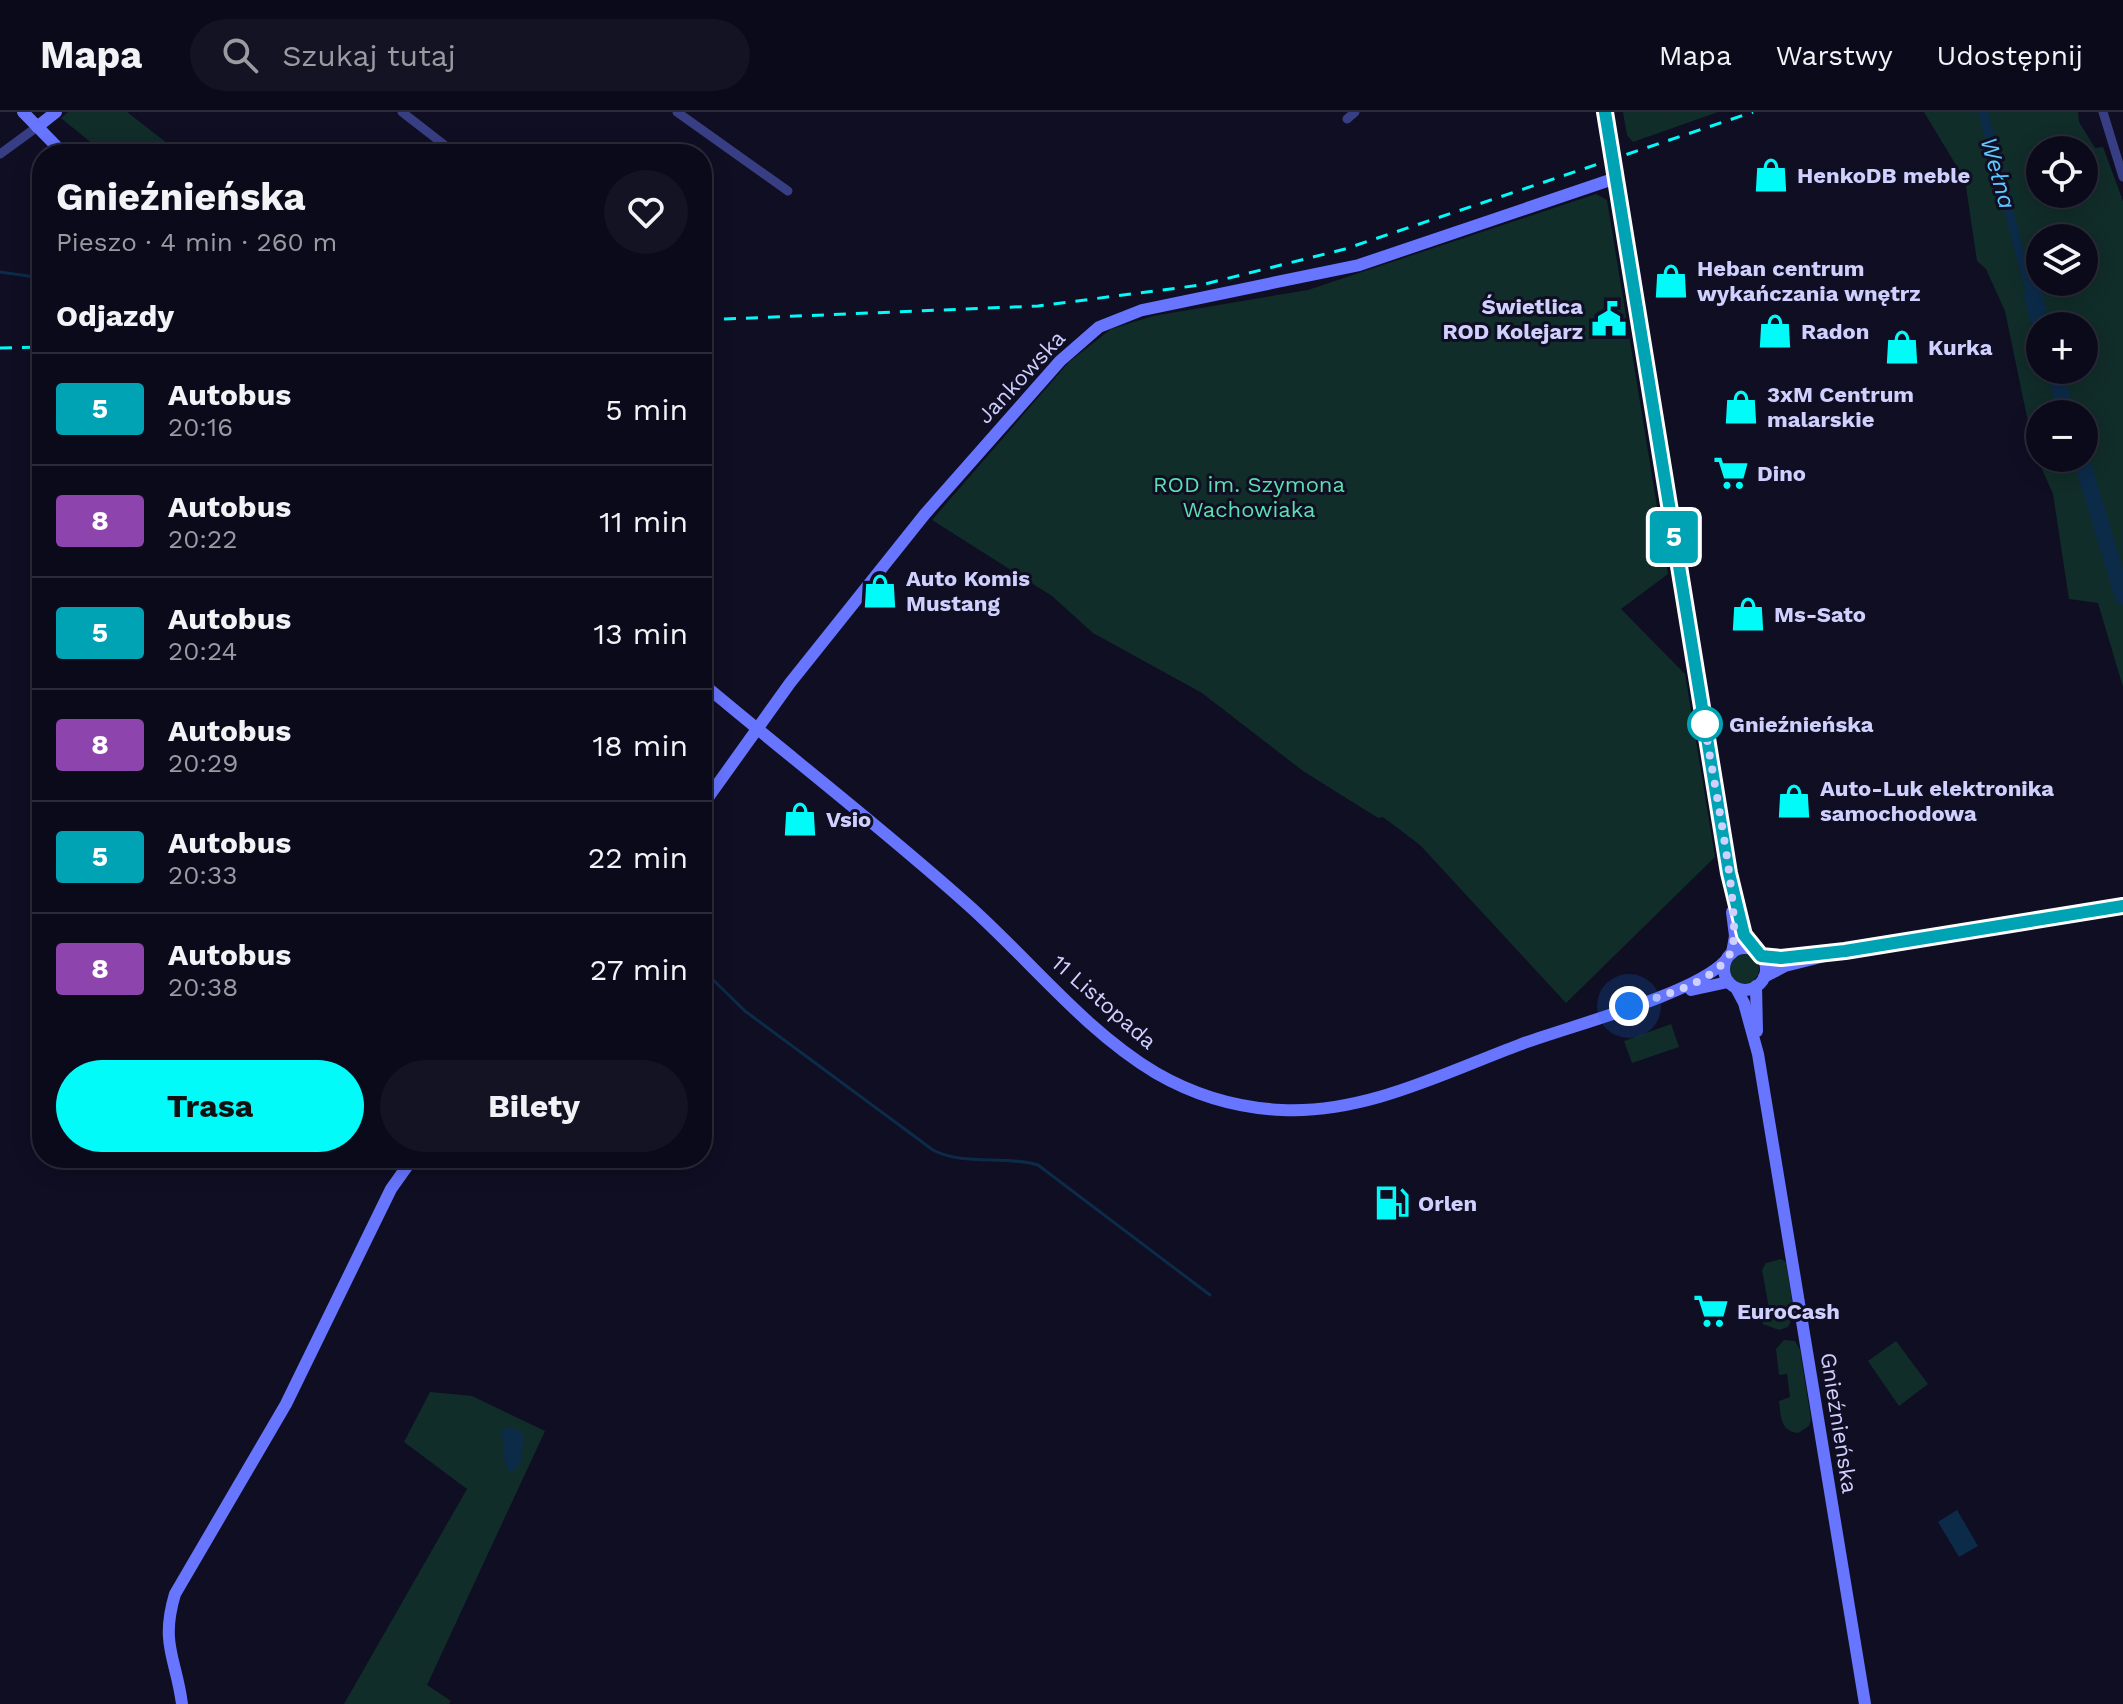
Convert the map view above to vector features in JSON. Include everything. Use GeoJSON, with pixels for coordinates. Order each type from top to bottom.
{"type":"FeatureCollection","features":[{"type":"Feature","properties":{"kind":"main road"},"geometry":{"type":"LineString","coordinates":[[23,112],[54,144]]}},
{"type":"Feature","properties":{"kind":"main road"},"geometry":{"type":"LineString","coordinates":[[37,127],[56,112]]}},
{"type":"Feature","properties":{"kind":"main road"},"geometry":{"type":"LineString","coordinates":[[1605,112],[1731,887],[1735,936],[1728,957],[1732,985],[1760,982],[1782,967],[1845,951]]}},
{"type":"Feature","properties":{"kind":"main road","name":"Jankowska"},"geometry":{"type":"LineString","coordinates":[[712,792],[757,729],[925,514],[1060,361],[1099,327],[1142,310],[1359,265],[1616,178]]}},
{"type":"Feature","properties":{"kind":"main road","name":"11 Listopada"},"geometry":{"type":"LineString","coordinates":[[712,691],[957,895],[1126,1052],[1165,1078],[1219,1100],[1299,1110],[1365,1100],[1653,999],[1708,976],[1728,957]]}},
{"type":"Feature","properties":{"kind":"main road"},"geometry":{"type":"LineString","coordinates":[[1731,887],[1744,935],[1765,966],[1760,982]]}},
{"type":"Feature","properties":{"kind":"main road"},"geometry":{"type":"LineString","coordinates":[[1728,957],[1742,948],[1781,958],[1845,951],[2123,906]]}},
{"type":"Feature","properties":{"kind":"main road","name":"Gnieźnieńska"},"geometry":{"type":"LineString","coordinates":[[1760,982],[1758,1054],[1865,1704]]}},
{"type":"Feature","properties":{"kind":"main road","name":"11 Listopada"},"geometry":{"type":"LineString","coordinates":[[1653,999],[1732,985]]}},
{"type":"Feature","properties":{"kind":"main road","name":"Gnieźnieńska"},"geometry":{"type":"LineString","coordinates":[[1732,985],[1758,1054]]}},
{"type":"Feature","properties":{"kind":"main road"},"geometry":{"type":"LineString","coordinates":[[182,1704],[168,1645],[168,1619],[175,1594],[286,1404],[391,1189],[406,1168]]}},
{"type":"Feature","properties":{"kind":"street"},"geometry":{"type":"LineString","coordinates":[[402,112],[443,144]]}},
{"type":"Feature","properties":{"kind":"street"},"geometry":{"type":"LineString","coordinates":[[677,112],[788,191]]}},
{"type":"Feature","properties":{"kind":"street"},"geometry":{"type":"LineString","coordinates":[[1347,119],[1355,112]]}},
{"type":"Feature","properties":{"kind":"street"},"geometry":{"type":"LineString","coordinates":[[2103,112],[2123,177]]}},
{"type":"Feature","properties":{"kind":"street"},"geometry":{"type":"LineString","coordinates":[[0,154],[37,127]]}},
{"type":"Feature","properties":{"kind":"green space"},"geometry":{"type":"Polygon","coordinates":[[[68,112],[127,112],[168,144],[93,144],[61,118],[68,112]]]}},
{"type":"Feature","properties":{"kind":"green space"},"geometry":{"type":"Polygon","coordinates":[[[1623,112],[1718,112],[1633,142],[1627,135],[1623,112]]]}},
{"type":"Feature","properties":{"kind":"green space"},"geometry":{"type":"Polygon","coordinates":[[[1924,112],[2078,112],[2079,122],[2088,136],[2026,136],[2026,208],[2098,208],[2098,148],[2103,147],[2123,201],[2123,687],[2098,603],[2069,599],[2053,494],[2043,472],[2098,472],[2098,400],[2026,400],[2026,412],[2005,311],[1986,269],[1977,261],[1965,180],[1924,112]]]}},
{"type":"Feature","properties":{"kind":"green space","name":"ROD im. Szymona Wachowiaka"},"geometry":{"type":"Polygon","coordinates":[[[1596,194],[1607,200],[1668,574],[1621,609],[1685,674],[1715,857],[1566,1003],[1420,845],[1383,817],[1378,818],[1303,771],[1202,693],[1093,633],[1052,596],[932,520],[1069,362],[1111,329],[1153,316],[1308,290],[1596,194]]]}},
{"type":"Feature","properties":{"kind":"green space"},"geometry":{"type":"Polygon","coordinates":[[[1744,954],[1755,958],[1759,969],[1755,980],[1744,984],[1733,980],[1729,969],[1733,958],[1744,954]]]}},
{"type":"Feature","properties":{"kind":"green space"},"geometry":{"type":"Polygon","coordinates":[[[1671,1024],[1679,1047],[1632,1063],[1624,1041],[1671,1024]]]}},
{"type":"Feature","properties":{"kind":"green space"},"geometry":{"type":"Polygon","coordinates":[[[1781,1259],[1786,1262],[1794,1314],[1788,1327],[1779,1330],[1763,1324],[1762,1317],[1770,1314],[1762,1270],[1766,1263],[1781,1259]]]}},
{"type":"Feature","properties":{"kind":"green space"},"geometry":{"type":"Polygon","coordinates":[[[1784,1340],[1795,1341],[1800,1350],[1811,1419],[1809,1426],[1798,1433],[1785,1426],[1780,1412],[1779,1401],[1790,1397],[1787,1374],[1779,1375],[1776,1349],[1784,1340]]]}},
{"type":"Feature","properties":{"kind":"green space"},"geometry":{"type":"Polygon","coordinates":[[[1896,1341],[1928,1384],[1899,1406],[1868,1361],[1896,1341]]]}},
{"type":"Feature","properties":{"kind":"green space"},"geometry":{"type":"Polygon","coordinates":[[[430,1392],[472,1396],[545,1431],[427,1685],[451,1701],[449,1704],[344,1704],[467,1489],[404,1442],[430,1392]]]}},
{"type":"Feature","properties":{"kind":"water"},"geometry":{"type":"Polygon","coordinates":[[[1978,112],[1988,112],[2026,260],[2026,293],[1978,112]]]}},
{"type":"Feature","properties":{"kind":"water"},"geometry":{"type":"Polygon","coordinates":[[[2027,296],[2043,296],[2046,312],[2033,312],[2027,296]]]}},
{"type":"Feature","properties":{"kind":"water"},"geometry":{"type":"Polygon","coordinates":[[[510,1427],[524,1434],[520,1464],[511,1472],[505,1464],[502,1430],[510,1427]]]}},
{"type":"Feature","properties":{"kind":"water"},"geometry":{"type":"Polygon","coordinates":[[[1957,1510],[1978,1546],[1959,1557],[1938,1522],[1957,1510]]]}},
{"type":"Feature","properties":{"kind":"waterway"},"geometry":{"type":"LineString","coordinates":[[0,272],[32,277]]}},
{"type":"Feature","properties":{"kind":"waterway","name":"Wełna"},"geometry":{"type":"LineString","coordinates":[[2032,297],[2036,312]]}},
{"type":"Feature","properties":{"kind":"waterway","name":"Wełna"},"geometry":{"type":"LineString","coordinates":[[2058,384],[2063,400]]}},
{"type":"Feature","properties":{"kind":"waterway","name":"Wełna"},"geometry":{"type":"LineString","coordinates":[[2085,472],[2123,597]]}},
{"type":"Feature","properties":{"kind":"waterway"},"geometry":{"type":"LineString","coordinates":[[712,979],[745,1011],[933,1150],[957,1158],[1038,1165],[1210,1295]]}},
{"type":"Feature","properties":{"kind":"railway"},"geometry":{"type":"LineString","coordinates":[[712,320],[1038,306],[1201,285],[1345,249],[1753,112]]}},
{"type":"Feature","properties":{"kind":"railway"},"geometry":{"type":"LineString","coordinates":[[0,348],[32,347]]}},
{"type":"Feature","properties":{"kind":"bus line","name":"5"},"geometry":{"type":"LineString","coordinates":[[1605,112],[1731,887],[1747,942],[1761,956],[1781,958],[1845,951],[2123,906]]}},
{"type":"Feature","properties":{"kind":"place","name":"HenkoDB meble"},"geometry":{"type":"Point","coordinates":[1771,175]}},
{"type":"Feature","properties":{"kind":"place","name":"Heban centrum wykańczania wnętrz"},"geometry":{"type":"Point","coordinates":[1671,281]}},
{"type":"Feature","properties":{"kind":"place","name":"Świetlica ROD Kolejarz"},"geometry":{"type":"Point","coordinates":[1609,319]}},
{"type":"Feature","properties":{"kind":"place","name":"Radon"},"geometry":{"type":"Point","coordinates":[1775,331]}},
{"type":"Feature","properties":{"kind":"place","name":"Kurka"},"geometry":{"type":"Point","coordinates":[1902,347]}},
{"type":"Feature","properties":{"kind":"place","name":"3xM Centrum malarskie"},"geometry":{"type":"Point","coordinates":[1741,407]}},
{"type":"Feature","properties":{"kind":"place","name":"Dino"},"geometry":{"type":"Point","coordinates":[1731,473]}},
{"type":"Feature","properties":{"kind":"place","name":"Auto Komis Mustang"},"geometry":{"type":"Point","coordinates":[880,591]}},
{"type":"Feature","properties":{"kind":"place","name":"Ms-Sato"},"geometry":{"type":"Point","coordinates":[1748,614]}},
{"type":"Feature","properties":{"kind":"place","name":"Gnieźnieńska"},"geometry":{"type":"Point","coordinates":[1705,724]}},
{"type":"Feature","properties":{"kind":"place","name":"Auto-Luk elektronika samochodowa"},"geometry":{"type":"Point","coordinates":[1794,801]}},
{"type":"Feature","properties":{"kind":"place","name":"Vsio"},"geometry":{"type":"Point","coordinates":[800,819]}},
{"type":"Feature","properties":{"kind":"place","name":"Orlen"},"geometry":{"type":"Point","coordinates":[1392,1203]}},
{"type":"Feature","properties":{"kind":"place","name":"EuroCash"},"geometry":{"type":"Point","coordinates":[1711,1311]}},
{"type":"Feature","properties":{"kind":"route"},"geometry":{"type":"LineString","coordinates":[[1629,1006],[1708,976],[1732,953],[1735,943],[1731,887],[1705,724]]}}]}
